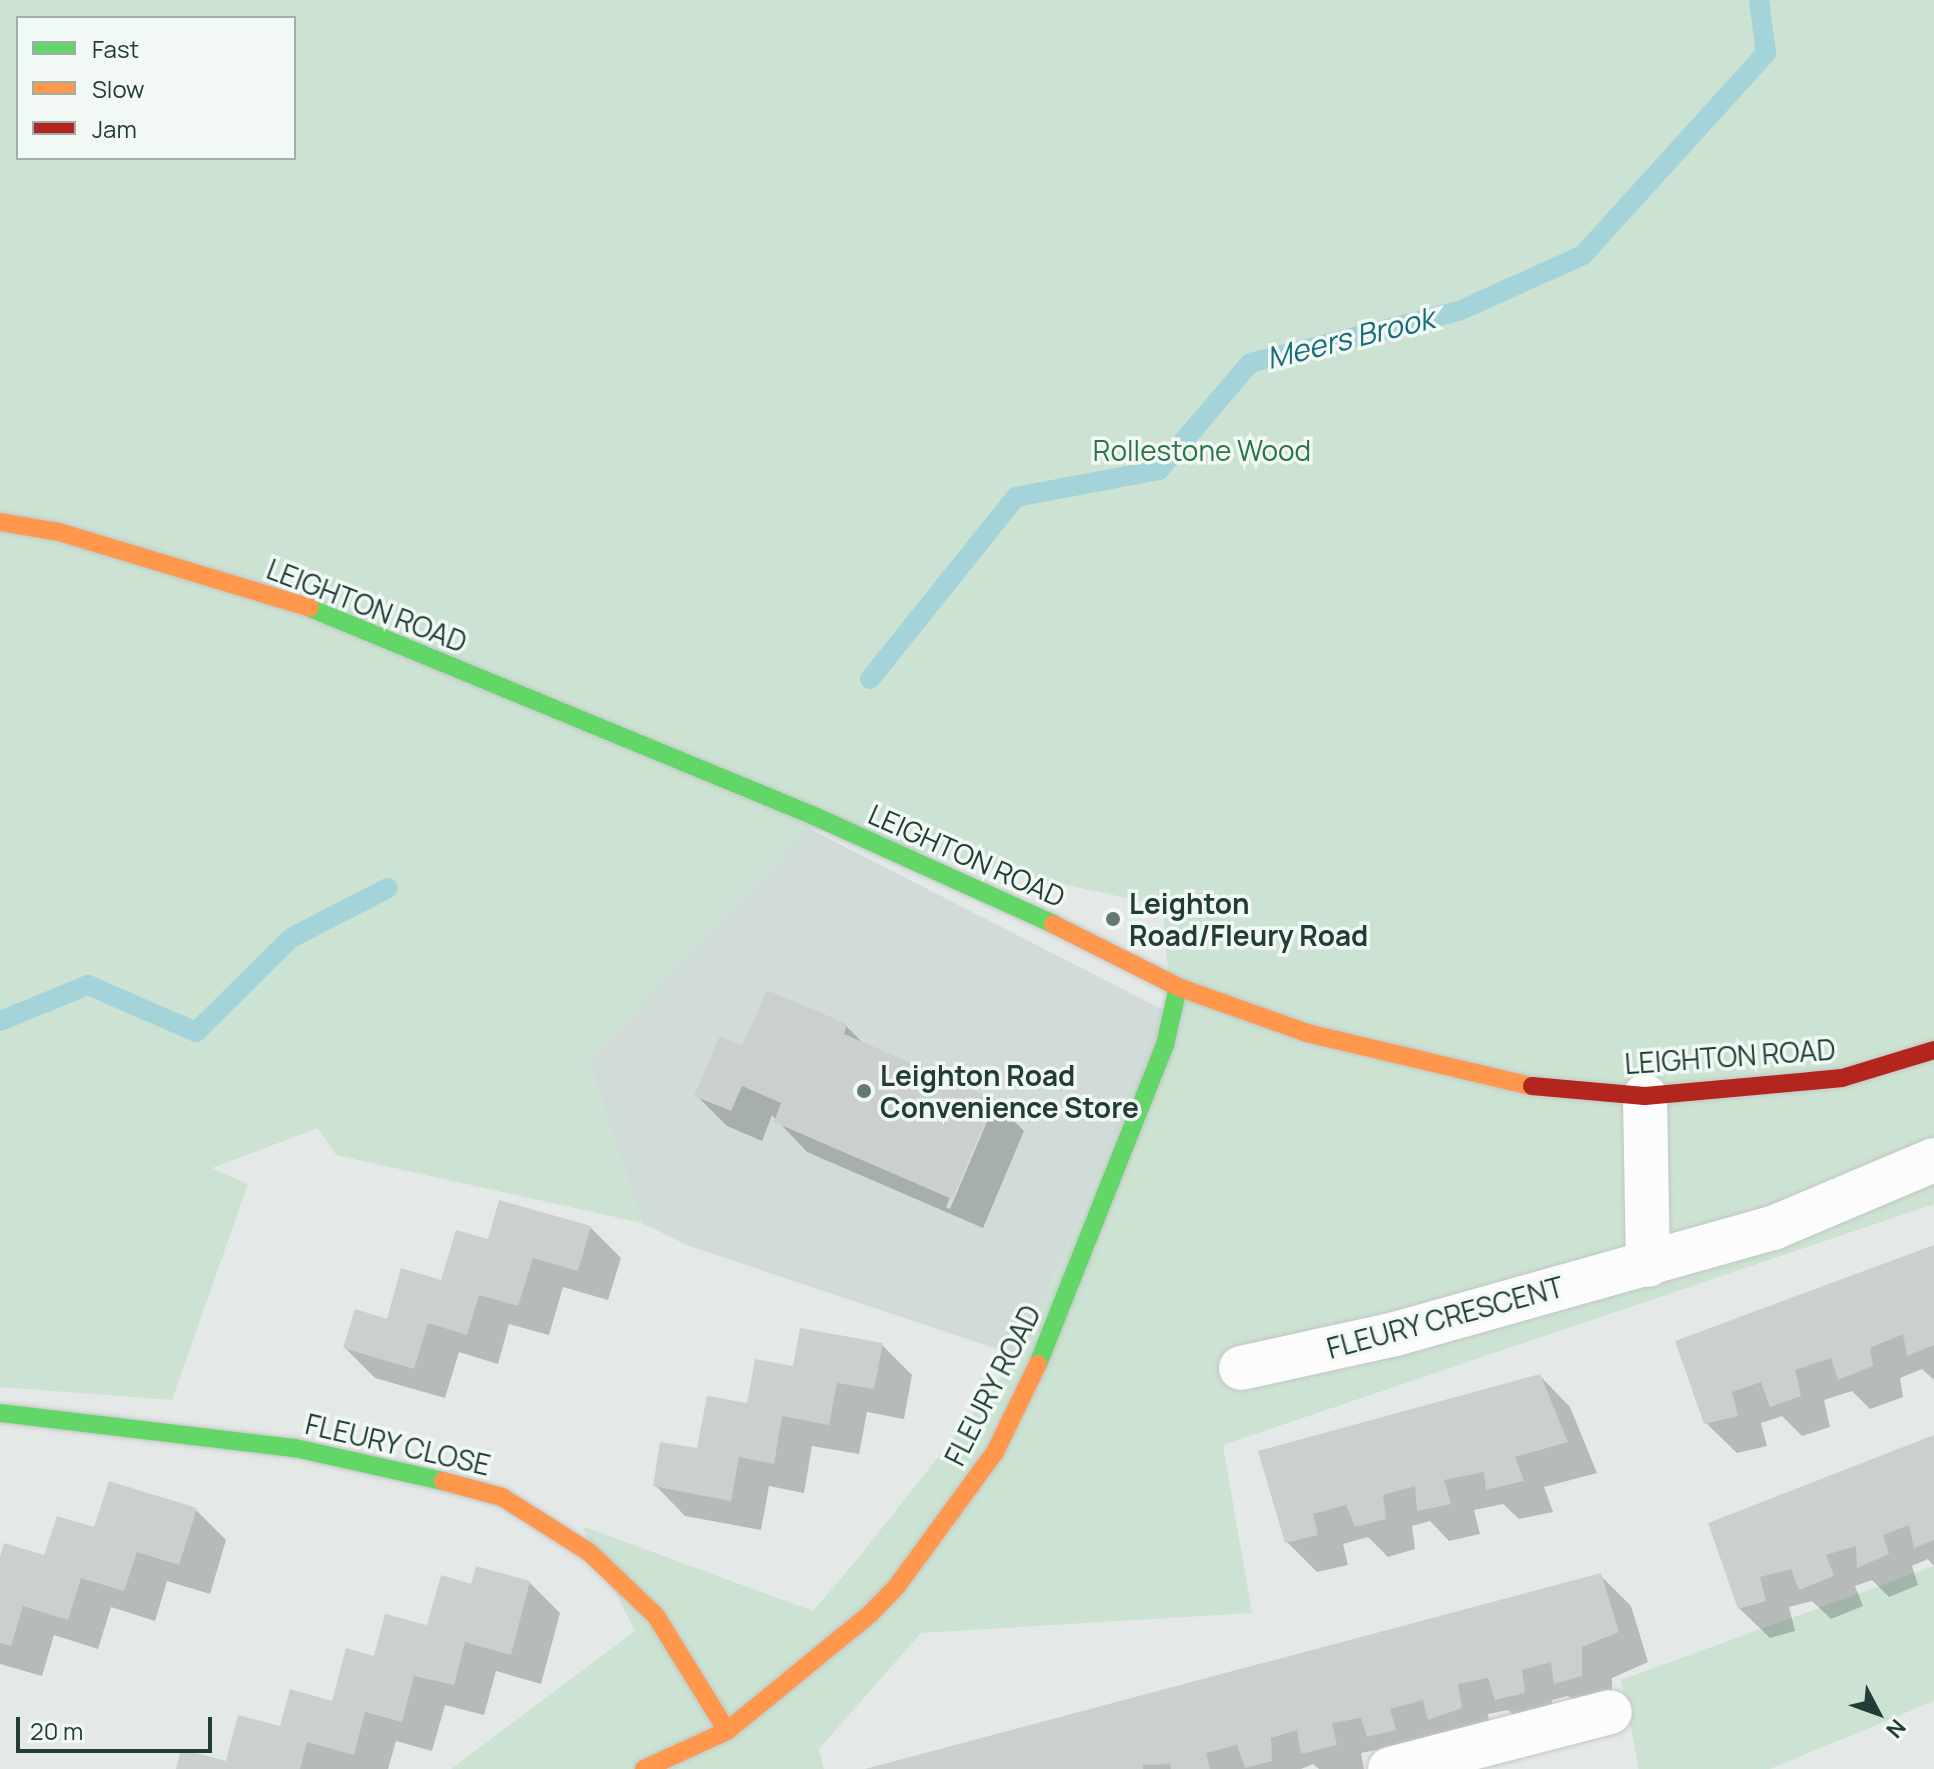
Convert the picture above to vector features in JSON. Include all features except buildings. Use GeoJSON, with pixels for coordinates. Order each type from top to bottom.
{"type":"FeatureCollection","features":[{"type":"Feature","properties":{"kind":"street","name":"LEIGHTON ROAD"},"geometry":{"type":"LineString","coordinates":[[0,522],[59,532],[302,605],[840,828],[1009,902],[1178,987],[1307,1033],[1525,1085],[1645,1096],[1842,1078],[1934,1050]]}},
{"type":"Feature","properties":{"kind":"street","name":"FLEURY ROAD"},"geometry":{"type":"LineString","coordinates":[[644,1769],[727,1731],[871,1613],[897,1586],[995,1452],[1053,1334],[1165,1045],[1178,987]]}},
{"type":"Feature","properties":{"kind":"street"},"geometry":{"type":"LineString","coordinates":[[1645,1096],[1648,1265]]}},
{"type":"Feature","properties":{"kind":"street","name":"FLEURY CRESCENT"},"geometry":{"type":"LineString","coordinates":[[1241,1368],[1395,1334],[1773,1228],[1934,1160]]}},
{"type":"Feature","properties":{"kind":"street","name":"FLEURY CLOSE"},"geometry":{"type":"LineString","coordinates":[[0,1413],[295,1448],[398,1468],[502,1497],[589,1552],[656,1616],[727,1731]]}},
{"type":"Feature","properties":{"kind":"street"},"geometry":{"type":"LineString","coordinates":[[1390,1769],[1610,1712]]}},
{"type":"Feature","properties":{"kind":"shaded area"},"geometry":{"type":"Polygon","coordinates":[[[808,828],[1171,1014],[1018,1356],[689,1246],[642,1223],[588,1060],[808,828]]]}},
{"type":"Feature","properties":{"kind":"green space","name":"Rollestone Wood"},"geometry":{"type":"Polygon","coordinates":[[[0,0],[1934,0],[1934,1204],[1223,1445],[1252,1613],[921,1633],[819,1749],[824,1769],[451,1769],[635,1631],[582,1526],[813,1611],[1018,1356],[1171,1014],[1163,906],[808,828],[588,1060],[642,1223],[336,1155],[318,1128],[212,1168],[248,1184],[172,1400],[0,1387],[0,0]]]}},
{"type":"Feature","properties":{"kind":"green space"},"geometry":{"type":"Polygon","coordinates":[[[1934,1566],[1934,1701],[1770,1769],[1639,1769],[1621,1680],[1934,1566]]]}},
{"type":"Feature","properties":{"kind":"waterway","name":"Meers Brook"},"geometry":{"type":"LineString","coordinates":[[870,679],[1016,497],[1159,470],[1250,363],[1459,311],[1583,255],[1766,53],[1759,0]]}},
{"type":"Feature","properties":{"kind":"waterway","name":"Meers Brook"},"geometry":{"type":"LineString","coordinates":[[0,1021],[88,985],[196,1032],[291,938],[388,888]]}},
{"type":"Feature","properties":{"kind":"traffic: fast"},"geometry":{"type":"LineString","coordinates":[[310,608],[812,815],[1053,924]]}},
{"type":"Feature","properties":{"kind":"traffic: fast"},"geometry":{"type":"LineString","coordinates":[[1038,1364],[1165,1045],[1178,987]]}},
{"type":"Feature","properties":{"kind":"traffic: fast"},"geometry":{"type":"LineString","coordinates":[[0,1413],[295,1448],[443,1481]]}},
{"type":"Feature","properties":{"kind":"traffic: slow"},"geometry":{"type":"LineString","coordinates":[[0,522],[59,532],[310,608]]}},
{"type":"Feature","properties":{"kind":"traffic: slow"},"geometry":{"type":"LineString","coordinates":[[1053,924],[1178,987],[1307,1033],[1532,1086]]}},
{"type":"Feature","properties":{"kind":"traffic: slow"},"geometry":{"type":"LineString","coordinates":[[644,1769],[727,1731],[871,1613],[897,1586],[995,1452],[1038,1364]]}},
{"type":"Feature","properties":{"kind":"traffic: slow"},"geometry":{"type":"LineString","coordinates":[[443,1481],[502,1497],[589,1552],[656,1616],[727,1731]]}},
{"type":"Feature","properties":{"kind":"traffic: jam"},"geometry":{"type":"LineString","coordinates":[[1532,1086],[1645,1096],[1842,1078],[1934,1050]]}},
{"type":"Feature","properties":{"kind":"place","name":"Leighton Road/Fleury Road"},"geometry":{"type":"Point","coordinates":[1113,919]}},
{"type":"Feature","properties":{"kind":"place","name":"Leighton Road Convenience Store"},"geometry":{"type":"Point","coordinates":[864,1091]}}]}
